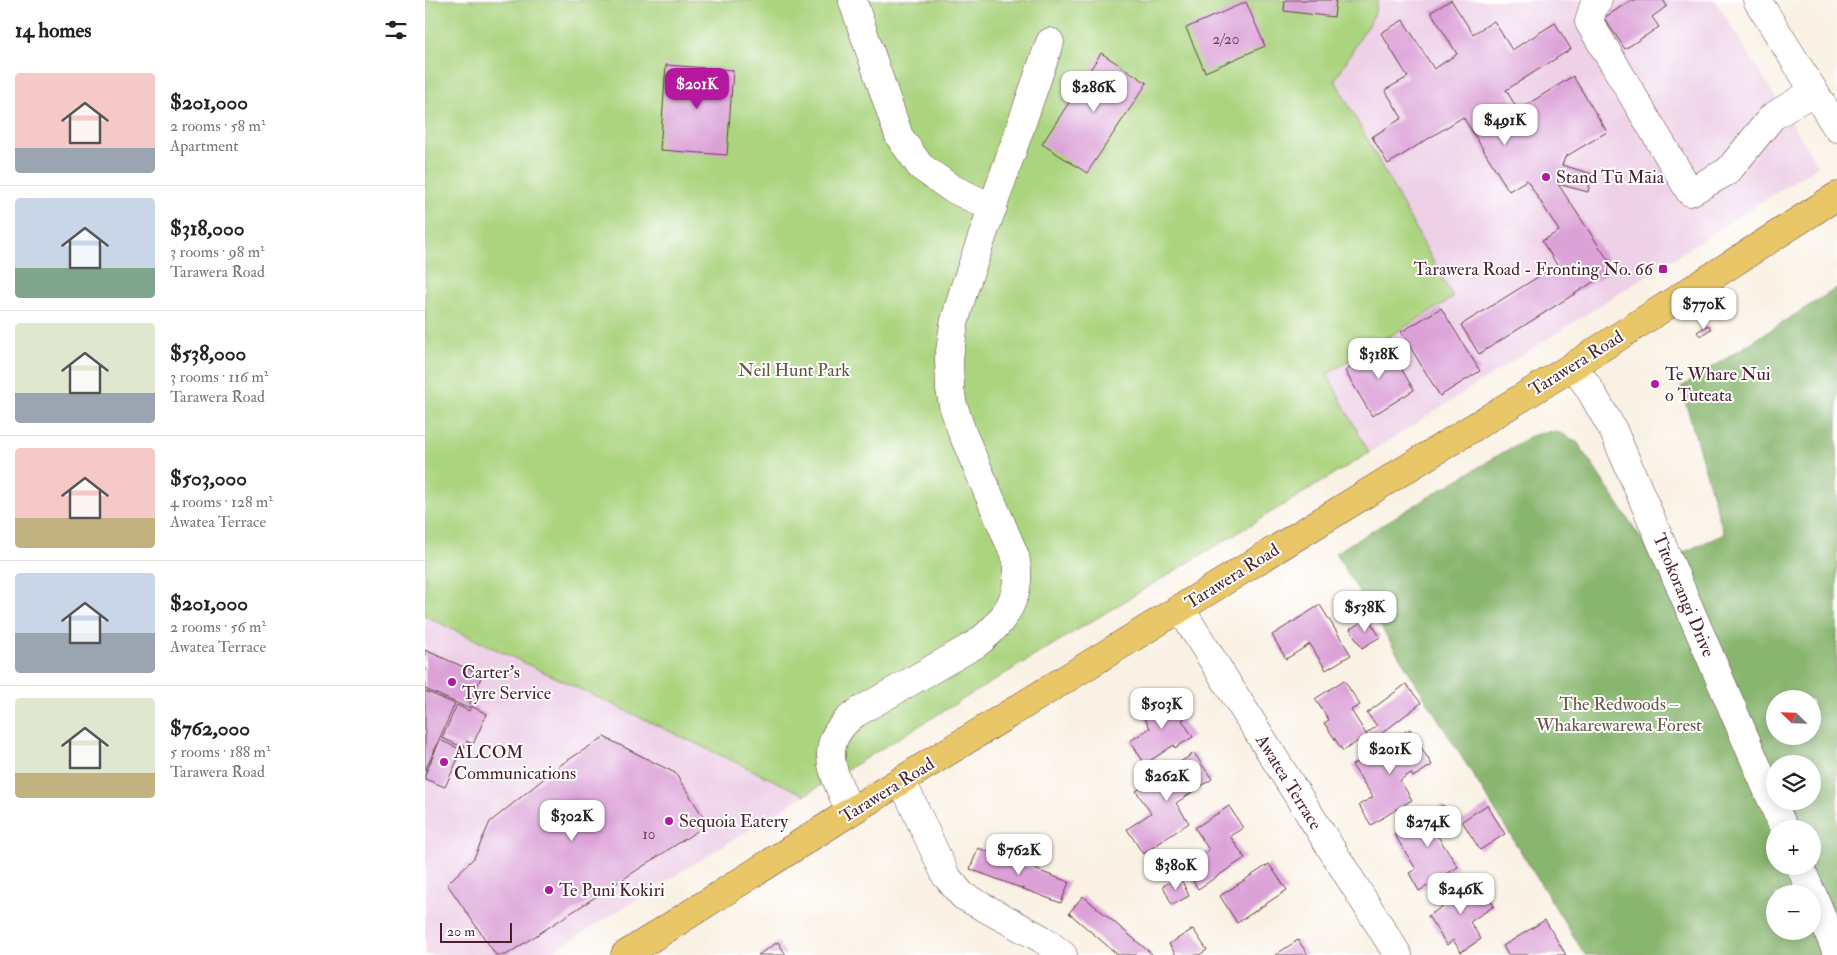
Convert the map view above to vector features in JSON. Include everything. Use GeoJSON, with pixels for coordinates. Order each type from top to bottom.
{"type":"FeatureCollection","features":[{"type":"Feature","properties":{"kind":"main road","name":"Tarawera Road"},"geometry":{"type":"LineString","coordinates":[[625,955],[654,948],[851,812],[1573,366],[1837,196]]}},
{"type":"Feature","properties":{"kind":"street"},"geometry":{"type":"LineString","coordinates":[[1598,0],[1594,5],[1589,22],[1690,192],[1728,171],[1772,117],[1813,91]]}},
{"type":"Feature","properties":{"kind":"street"},"geometry":{"type":"LineString","coordinates":[[1757,0],[1837,128]]}},
{"type":"Feature","properties":{"kind":"street"},"geometry":{"type":"LineString","coordinates":[[853,2],[899,136],[920,166],[951,188],[993,208]]}},
{"type":"Feature","properties":{"kind":"street"},"geometry":{"type":"LineString","coordinates":[[851,812],[833,767],[832,744],[836,732],[856,713],[986,637],[1007,614],[1014,595],[1018,574],[1015,556],[957,418],[950,390],[950,350],[954,324],[964,289],[1050,42]]}},
{"type":"Feature","properties":{"kind":"street","name":"Tītokorangi Drive"},"geometry":{"type":"LineString","coordinates":[[1573,366],[1589,388],[1613,430],[1780,820]]}},
{"type":"Feature","properties":{"kind":"street","name":"Awatea Terrace"},"geometry":{"type":"LineString","coordinates":[[1180,608],[1398,955]]}},
{"type":"Feature","properties":{"kind":"street"},"geometry":{"type":"LineString","coordinates":[[901,781],[946,876],[963,896],[1042,939],[1063,955]]}},
{"type":"Feature","properties":{"kind":"street"},"geometry":{"type":"LineString","coordinates":[[1821,916],[1837,953]]}},
{"type":"Feature","properties":{"kind":"shaded area"},"geometry":{"type":"Polygon","coordinates":[[[1378,0],[1715,0],[1818,166],[1369,453],[1327,374],[1453,298],[1335,80],[1374,15],[1378,0]]]}},
{"type":"Feature","properties":{"kind":"shaded area"},"geometry":{"type":"Polygon","coordinates":[[[425,616],[805,795],[547,955],[425,955],[425,616]]]}},
{"type":"Feature","properties":{"kind":"green space","name":"Neil Hunt Park"},"geometry":{"type":"Polygon","coordinates":[[[425,0],[1378,0],[1374,15],[1335,80],[1453,298],[1327,374],[1369,453],[805,795],[425,616],[425,0]]]}},
{"type":"Feature","properties":{"kind":"green space","name":"The Redwoods – Whakarewarewa Forest"},"geometry":{"type":"Polygon","coordinates":[[[1837,288],[1837,955],[1585,955],[1335,553],[1529,437],[1549,431],[1559,433],[1577,442],[1658,564],[1724,534],[1681,387],[1837,288]]]}},
{"type":"Feature","properties":{"kind":"building"},"geometry":{"type":"Polygon","coordinates":[[[1285,0],[1336,0],[1334,17],[1284,11],[1285,0]]]}},
{"type":"Feature","properties":{"kind":"building","name":"Stand Tū Māia"},"geometry":{"type":"Polygon","coordinates":[[[1451,0],[1473,34],[1494,21],[1512,50],[1555,23],[1571,49],[1506,90],[1518,110],[1573,76],[1607,132],[1565,157],[1562,165],[1592,174],[1588,192],[1558,184],[1614,269],[1479,354],[1461,325],[1557,265],[1542,241],[1559,231],[1527,180],[1509,191],[1463,117],[1388,164],[1372,137],[1402,118],[1385,90],[1408,77],[1381,33],[1403,20],[1434,69],[1457,54],[1431,12],[1451,0]]]}},
{"type":"Feature","properties":{"kind":"building"},"geometry":{"type":"Polygon","coordinates":[[[1631,0],[1663,0],[1667,6],[1652,17],[1659,27],[1625,49],[1604,18],[1631,0]]]}},
{"type":"Feature","properties":{"kind":"building"},"geometry":{"type":"Polygon","coordinates":[[[1246,2],[1265,46],[1205,72],[1186,28],[1246,2]]]}},
{"type":"Feature","properties":{"kind":"building"},"geometry":{"type":"Polygon","coordinates":[[[1101,53],[1147,83],[1087,173],[1042,144],[1101,53]]]}},
{"type":"Feature","properties":{"kind":"building"},"geometry":{"type":"Polygon","coordinates":[[[666,65],[733,70],[727,155],[660,150],[666,65]]]}},
{"type":"Feature","properties":{"kind":"building"},"geometry":{"type":"Polygon","coordinates":[[[1441,308],[1480,371],[1440,396],[1401,332],[1441,308]]]}},
{"type":"Feature","properties":{"kind":"building"},"geometry":{"type":"Polygon","coordinates":[[[1708,325],[1711,329],[1700,336],[1697,332],[1708,325]]]}},
{"type":"Feature","properties":{"kind":"building"},"geometry":{"type":"Polygon","coordinates":[[[1387,345],[1414,390],[1372,416],[1345,371],[1387,345]]]}},
{"type":"Feature","properties":{"kind":"building"},"geometry":{"type":"Polygon","coordinates":[[[1320,605],[1351,655],[1326,670],[1310,644],[1286,659],[1272,635],[1320,605]]]}},
{"type":"Feature","properties":{"kind":"building"},"geometry":{"type":"Polygon","coordinates":[[[1368,618],[1380,637],[1362,648],[1350,629],[1368,618]]]}},
{"type":"Feature","properties":{"kind":"building","name":"Carter's Tyre Service"},"geometry":{"type":"Polygon","coordinates":[[[425,650],[482,675],[468,708],[425,689],[425,650]]]}},
{"type":"Feature","properties":{"kind":"building"},"geometry":{"type":"Polygon","coordinates":[[[1344,680],[1360,705],[1351,710],[1366,734],[1377,726],[1367,713],[1406,684],[1421,703],[1372,741],[1367,735],[1343,751],[1324,723],[1329,720],[1315,699],[1344,680]]]}},
{"type":"Feature","properties":{"kind":"building","name":"Carter's Tyre Service"},"geometry":{"type":"Polygon","coordinates":[[[425,691],[455,704],[425,771],[425,691]]]}},
{"type":"Feature","properties":{"kind":"building"},"geometry":{"type":"Polygon","coordinates":[[[1164,697],[1170,705],[1177,700],[1188,715],[1182,720],[1193,737],[1175,748],[1174,745],[1145,764],[1130,741],[1150,728],[1141,712],[1164,697]]]}},
{"type":"Feature","properties":{"kind":"building"},"geometry":{"type":"Polygon","coordinates":[[[457,705],[469,711],[471,706],[487,714],[473,744],[467,741],[464,748],[442,738],[457,705]]]}},
{"type":"Feature","properties":{"kind":"building"},"geometry":{"type":"Polygon","coordinates":[[[1410,729],[1432,765],[1413,777],[1411,773],[1400,780],[1412,800],[1371,825],[1359,805],[1373,797],[1352,765],[1410,729]]]}},
{"type":"Feature","properties":{"kind":"building"},"geometry":{"type":"Polygon","coordinates":[[[604,737],[675,773],[708,824],[506,955],[496,955],[447,884],[474,858],[490,822],[562,764],[604,737]]]}},
{"type":"Feature","properties":{"kind":"building","name":"ALCOM Communications"},"geometry":{"type":"Polygon","coordinates":[[[440,740],[462,750],[445,787],[425,779],[440,740]]]}},
{"type":"Feature","properties":{"kind":"building"},"geometry":{"type":"Polygon","coordinates":[[[1194,753],[1212,779],[1176,803],[1189,823],[1143,854],[1127,829],[1151,813],[1136,791],[1194,753]]]}},
{"type":"Feature","properties":{"kind":"building"},"geometry":{"type":"Polygon","coordinates":[[[1443,805],[1454,824],[1437,835],[1458,867],[1419,891],[1409,873],[1416,869],[1394,834],[1443,805]]]}},
{"type":"Feature","properties":{"kind":"building"},"geometry":{"type":"Polygon","coordinates":[[[1487,805],[1505,834],[1480,850],[1462,821],[1487,805]]]}},
{"type":"Feature","properties":{"kind":"building"},"geometry":{"type":"Polygon","coordinates":[[[1229,806],[1243,828],[1230,836],[1245,858],[1198,889],[1184,867],[1209,850],[1195,828],[1229,806]]]}},
{"type":"Feature","properties":{"kind":"building"},"geometry":{"type":"Polygon","coordinates":[[[978,848],[1069,882],[1061,903],[970,869],[978,848]]]}},
{"type":"Feature","properties":{"kind":"building"},"geometry":{"type":"Polygon","coordinates":[[[1269,864],[1287,890],[1237,923],[1220,896],[1269,864]]]}},
{"type":"Feature","properties":{"kind":"building"},"geometry":{"type":"Polygon","coordinates":[[[1180,877],[1189,896],[1172,905],[1163,886],[1180,877]]]}},
{"type":"Feature","properties":{"kind":"building"},"geometry":{"type":"Polygon","coordinates":[[[1479,882],[1494,906],[1470,922],[1481,939],[1461,952],[1453,940],[1447,945],[1428,916],[1451,901],[1444,892],[1456,884],[1462,893],[1479,882]]]}},
{"type":"Feature","properties":{"kind":"building"},"geometry":{"type":"Polygon","coordinates":[[[1083,896],[1153,955],[1118,955],[1069,913],[1083,896]]]}},
{"type":"Feature","properties":{"kind":"building"},"geometry":{"type":"Polygon","coordinates":[[[1545,920],[1566,955],[1508,955],[1503,946],[1545,920]]]}},
{"type":"Feature","properties":{"kind":"building"},"geometry":{"type":"Polygon","coordinates":[[[1193,929],[1207,950],[1199,955],[1176,955],[1169,944],[1193,929]]]}},
{"type":"Feature","properties":{"kind":"building"},"geometry":{"type":"Polygon","coordinates":[[[1298,940],[1308,955],[1275,955],[1298,940]]]}},
{"type":"Feature","properties":{"kind":"building"},"geometry":{"type":"Polygon","coordinates":[[[778,942],[786,955],[758,955],[778,942]]]}},
{"type":"Feature","properties":{"kind":"place","name":"Stand Tū Māia"},"geometry":{"type":"Point","coordinates":[1546,177]}},
{"type":"Feature","properties":{"kind":"place","name":"Tarawera Road - Fronting No. 66"},"geometry":{"type":"Point","coordinates":[1663,269]}},
{"type":"Feature","properties":{"kind":"place","name":"Te Whare Nui o Tuteata"},"geometry":{"type":"Point","coordinates":[1655,384]}},
{"type":"Feature","properties":{"kind":"place","name":"Carter's Tyre Service"},"geometry":{"type":"Point","coordinates":[452,682]}},
{"type":"Feature","properties":{"kind":"place","name":"ALCOM Communications"},"geometry":{"type":"Point","coordinates":[444,762]}},
{"type":"Feature","properties":{"kind":"place","name":"Sequoia Eatery"},"geometry":{"type":"Point","coordinates":[669,821]}},
{"type":"Feature","properties":{"kind":"place","name":"Te Puni Kokiri"},"geometry":{"type":"Point","coordinates":[549,890]}}]}
